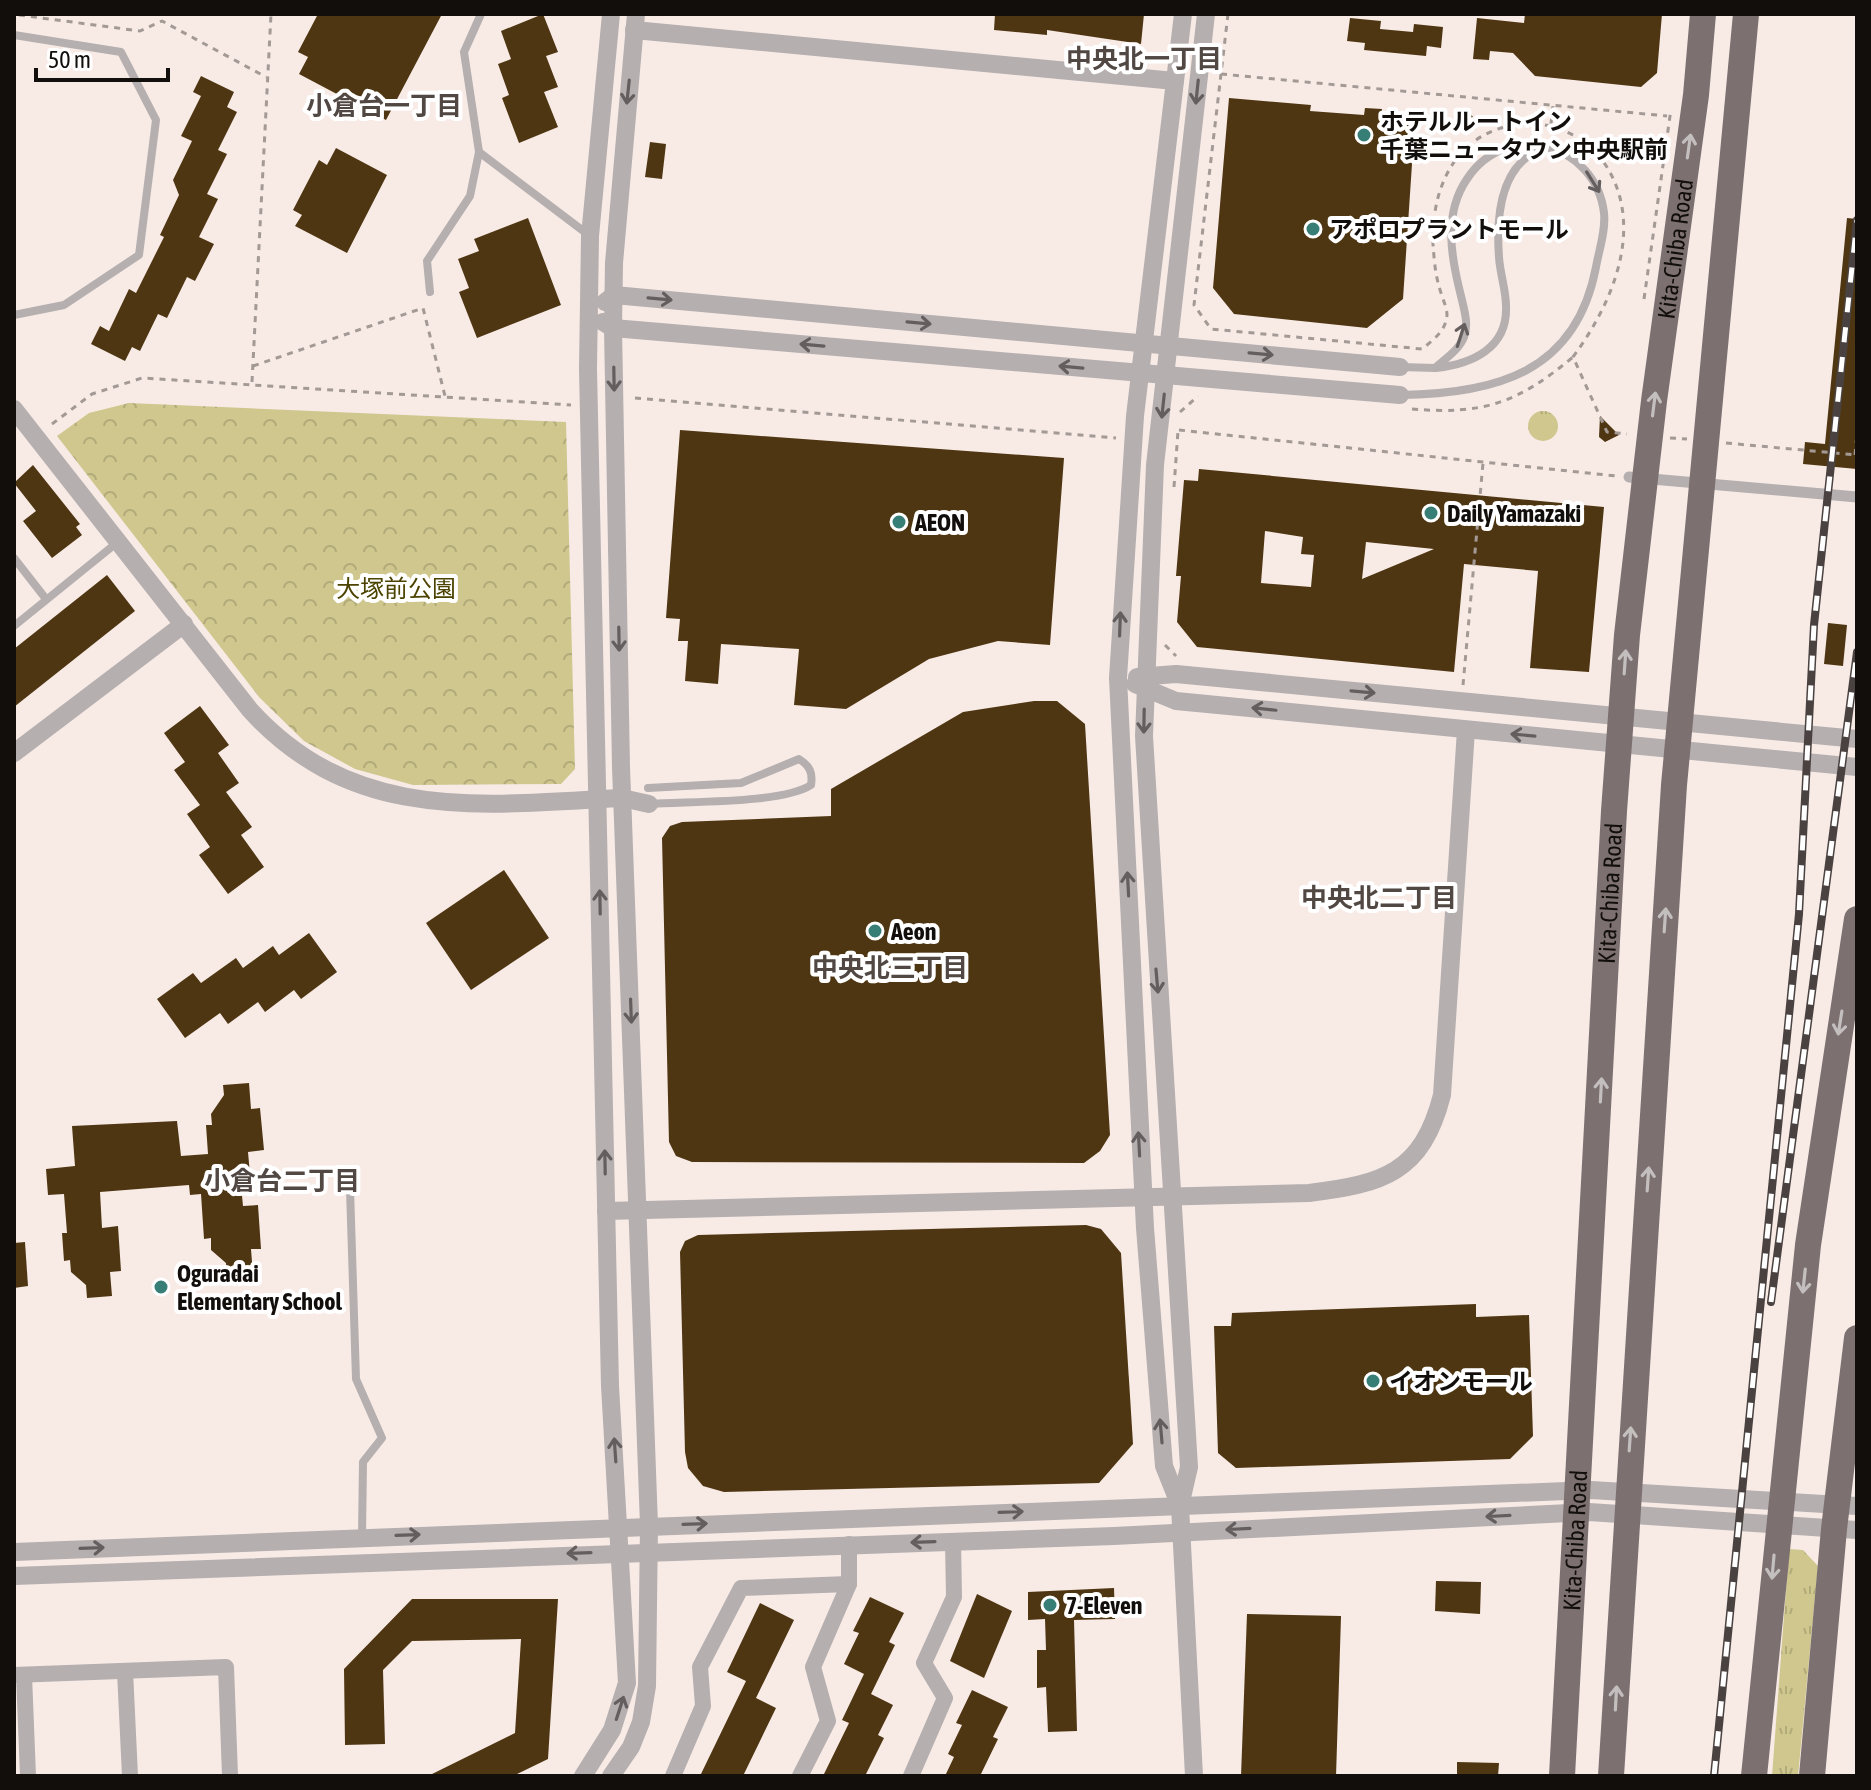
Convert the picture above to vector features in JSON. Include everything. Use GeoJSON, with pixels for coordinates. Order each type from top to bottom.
{"type":"FeatureCollection","features":[{"type":"Feature","properties":{"kind":"highway","name":"Kita-Chiba Road"},"geometry":{"type":"LineString","coordinates":[[1562,1776],[1584,1501],[1614,811],[1627,635],[1654,401],[1696,95],[1703,14]]}},
{"type":"Feature","properties":{"kind":"highway","name":"Kita-Chiba Road"},"geometry":{"type":"LineString","coordinates":[[1611,1776],[1673,801],[1746,14]]}},
{"type":"Feature","properties":{"kind":"highway"},"geometry":{"type":"LineString","coordinates":[[1754,1776],[1808,1245],[1857,919]]}},
{"type":"Feature","properties":{"kind":"highway"},"geometry":{"type":"LineString","coordinates":[[1812,1776],[1846,1517],[1857,1338]]}},
{"type":"Feature","properties":{"kind":"street"},"geometry":{"type":"LineString","coordinates":[[583,1776],[612,1730],[627,1683],[622,1552],[610,1386],[588,314],[590,236],[611,14]]}},
{"type":"Feature","properties":{"kind":"street"},"geometry":{"type":"LineString","coordinates":[[1180,1506],[1164,1466],[1143,1197],[1118,678],[1122,573],[1140,373],[1183,14]]}},
{"type":"Feature","properties":{"kind":"street"},"geometry":{"type":"LineString","coordinates":[[1194,1776],[1180,1506],[1189,1467],[1152,909],[1144,739],[1155,465],[1206,14]]}},
{"type":"Feature","properties":{"kind":"street"},"geometry":{"type":"LineString","coordinates":[[611,1776],[631,1747],[641,1722],[647,1686],[649,1525],[622,798],[613,328],[635,22],[1175,81]]}},
{"type":"Feature","properties":{"kind":"street"},"geometry":{"type":"LineString","coordinates":[[588,314],[614,295],[1400,367]]}},
{"type":"Feature","properties":{"kind":"street"},"geometry":{"type":"LineString","coordinates":[[588,314],[613,328],[1166,375],[1400,401]]}},
{"type":"Feature","properties":{"kind":"street"},"geometry":{"type":"LineString","coordinates":[[14,409],[267,729],[319,768],[351,783],[410,799],[443,802],[648,796]]}},
{"type":"Feature","properties":{"kind":"street"},"geometry":{"type":"LineString","coordinates":[[1629,477],[1857,497]]}},
{"type":"Feature","properties":{"kind":"street"},"geometry":{"type":"LineString","coordinates":[[14,753],[184,624]]}},
{"type":"Feature","properties":{"kind":"street"},"geometry":{"type":"LineString","coordinates":[[1118,678],[1145,682],[1176,674],[1857,739]]}},
{"type":"Feature","properties":{"kind":"street"},"geometry":{"type":"LineString","coordinates":[[1145,682],[1176,701],[1857,767]]}},
{"type":"Feature","properties":{"kind":"street"},"geometry":{"type":"LineString","coordinates":[[606,1211],[1309,1193],[1352,1188],[1384,1178],[1406,1165],[1422,1148],[1435,1124],[1442,1095],[1466,730]]}},
{"type":"Feature","properties":{"kind":"street"},"geometry":{"type":"LineString","coordinates":[[14,1552],[1180,1506],[1584,1501],[1809,1504],[1846,1517]]}},
{"type":"Feature","properties":{"kind":"street"},"geometry":{"type":"LineString","coordinates":[[14,1576],[1182,1532],[1584,1501],[1806,1528],[1846,1517]]}},
{"type":"Feature","properties":{"kind":"street"},"geometry":{"type":"LineString","coordinates":[[911,1776],[945,1698],[924,1663],[954,1597],[953,1541]]}},
{"type":"Feature","properties":{"kind":"street"},"geometry":{"type":"LineString","coordinates":[[800,1776],[828,1721],[813,1667],[849,1584],[849,1544]]}},
{"type":"Feature","properties":{"kind":"street"},"geometry":{"type":"LineString","coordinates":[[673,1776],[703,1706],[700,1667],[741,1588],[849,1584]]}},
{"type":"Feature","properties":{"kind":"street"},"geometry":{"type":"LineString","coordinates":[[28,1776],[19,1675],[226,1667],[230,1776]]}},
{"type":"Feature","properties":{"kind":"street"},"geometry":{"type":"LineString","coordinates":[[125,1671],[130,1776]]}},
{"type":"Feature","properties":{"kind":"lane"},"geometry":{"type":"LineString","coordinates":[[430,292],[427,261],[470,196],[479,152],[464,52],[481,14]]}},
{"type":"Feature","properties":{"kind":"lane"},"geometry":{"type":"LineString","coordinates":[[14,35],[121,52],[156,120],[139,255],[64,305],[14,315]]}},
{"type":"Feature","properties":{"kind":"lane"},"geometry":{"type":"LineString","coordinates":[[1400,401],[1476,391],[1506,381],[1543,362],[1578,318],[1592,287],[1605,220],[1602,199],[1582,165],[1550,146],[1523,143],[1483,160],[1462,186],[1450,235],[1451,258],[1466,320],[1464,336],[1458,348],[1435,368]]}},
{"type":"Feature","properties":{"kind":"lane"},"geometry":{"type":"LineString","coordinates":[[1400,367],[1435,368],[1473,361],[1500,337],[1507,305],[1499,258],[1502,198],[1518,163],[1532,152],[1550,146]]}},
{"type":"Feature","properties":{"kind":"lane"},"geometry":{"type":"LineString","coordinates":[[479,152],[590,236]]}},
{"type":"Feature","properties":{"kind":"lane"},"geometry":{"type":"LineString","coordinates":[[15,623],[119,541]]}},
{"type":"Feature","properties":{"kind":"lane"},"geometry":{"type":"LineString","coordinates":[[14,558],[46,599]]}},
{"type":"Feature","properties":{"kind":"lane"},"geometry":{"type":"LineString","coordinates":[[799,759],[806,763],[813,777],[811,785],[801,792],[778,796],[648,796],[741,783],[799,759]]}},
{"type":"Feature","properties":{"kind":"lane"},"geometry":{"type":"LineString","coordinates":[[350,1189],[356,1379],[382,1438],[363,1462],[362,1537]]}},
{"type":"Feature","properties":{"kind":"path"},"geometry":{"type":"LineString","coordinates":[[252,382],[271,14]]}},
{"type":"Feature","properties":{"kind":"path"},"geometry":{"type":"LineString","coordinates":[[1228,14],[1194,305],[1211,329],[1422,349],[1441,334],[1447,315],[1438,283],[1433,242],[1439,188],[1448,168],[1465,149],[1514,123],[1551,124],[1593,148],[1616,179],[1626,223],[1611,292],[1598,323],[1573,357],[1540,384],[1502,404],[1480,410],[1400,401]]}},
{"type":"Feature","properties":{"kind":"path"},"geometry":{"type":"LineString","coordinates":[[19,15],[140,31],[162,21],[268,78]]}},
{"type":"Feature","properties":{"kind":"path"},"geometry":{"type":"LineString","coordinates":[[1221,74],[1667,116]]}},
{"type":"Feature","properties":{"kind":"path"},"geometry":{"type":"LineString","coordinates":[[1551,124],[1553,106]]}},
{"type":"Feature","properties":{"kind":"path"},"geometry":{"type":"LineString","coordinates":[[253,366],[423,308],[445,396]]}},
{"type":"Feature","properties":{"kind":"path"},"geometry":{"type":"LineString","coordinates":[[1573,357],[1607,432],[1628,434]]}},
{"type":"Feature","properties":{"kind":"path"},"geometry":{"type":"LineString","coordinates":[[52,424],[92,394],[142,378],[252,382],[574,405]]}},
{"type":"Feature","properties":{"kind":"path"},"geometry":{"type":"LineString","coordinates":[[1173,490],[1180,409],[1202,393]]}},
{"type":"Feature","properties":{"kind":"path"},"geometry":{"type":"LineString","coordinates":[[635,398],[1116,438]]}},
{"type":"Feature","properties":{"kind":"path"},"geometry":{"type":"LineString","coordinates":[[1179,430],[1629,477]]}},
{"type":"Feature","properties":{"kind":"path"},"geometry":{"type":"LineString","coordinates":[[1718,442],[1856,455],[1857,433]]}},
{"type":"Feature","properties":{"kind":"path"},"geometry":{"type":"LineString","coordinates":[[1658,437],[1688,439]]}},
{"type":"Feature","properties":{"kind":"path"},"geometry":{"type":"LineString","coordinates":[[1463,685],[1483,463]]}},
{"type":"Feature","properties":{"kind":"path"},"geometry":{"type":"LineString","coordinates":[[1161,640],[1176,656]]}},
{"type":"Feature","properties":{"kind":"green space","name":"大塚前公園"},"geometry":{"type":"Polygon","coordinates":[[[129,403],[566,422],[575,769],[561,784],[413,785],[355,769],[304,741],[259,697],[57,436],[89,413],[129,403]]]}},
{"type":"Feature","properties":{"kind":"green space"},"geometry":{"type":"Polygon","coordinates":[[[1543,411],[1554,415],[1558,426],[1554,437],[1543,441],[1532,437],[1528,426],[1532,415],[1543,411]]]}},
{"type":"Feature","properties":{"kind":"green space"},"geometry":{"type":"Polygon","coordinates":[[[1789,1549],[1803,1550],[1818,1566],[1798,1776],[1772,1776],[1789,1549]]]}},
{"type":"Feature","properties":{"kind":"building"},"geometry":{"type":"Polygon","coordinates":[[[318,14],[442,14],[386,120],[299,74],[308,57],[298,52],[318,14]]]}},
{"type":"Feature","properties":{"kind":"building"},"geometry":{"type":"Polygon","coordinates":[[[543,14],[558,52],[546,56],[558,87],[544,92],[558,127],[519,143],[502,98],[509,95],[498,64],[511,59],[501,31],[543,14]]]}},
{"type":"Feature","properties":{"kind":"building"},"geometry":{"type":"Polygon","coordinates":[[[995,14],[1144,14],[1141,44],[1047,30],[1047,35],[994,30],[995,14]]]}},
{"type":"Feature","properties":{"kind":"building"},"geometry":{"type":"Polygon","coordinates":[[[1525,14],[1662,14],[1657,73],[1641,87],[1535,76],[1513,53],[1490,51],[1489,60],[1473,59],[1477,18],[1524,23],[1525,14]]]}},
{"type":"Feature","properties":{"kind":"building"},"geometry":{"type":"Polygon","coordinates":[[[1350,18],[1381,21],[1380,29],[1413,32],[1414,24],[1443,27],[1441,48],[1427,46],[1426,56],[1364,50],[1365,43],[1347,41],[1350,18]]]}},
{"type":"Feature","properties":{"kind":"building"},"geometry":{"type":"Polygon","coordinates":[[[201,76],[234,92],[227,107],[237,112],[218,150],[227,154],[207,194],[218,199],[199,237],[214,244],[195,281],[187,277],[167,318],[158,314],[140,351],[132,347],[125,361],[91,344],[100,326],[109,331],[129,289],[136,293],[164,237],[160,235],[179,195],[173,180],[192,141],[181,136],[201,96],[193,92],[201,76]]]}},
{"type":"Feature","properties":{"kind":"building","name":"アポロプラントモール"},"geometry":{"type":"Polygon","coordinates":[[[1229,98],[1311,105],[1310,111],[1364,115],[1365,108],[1382,109],[1381,117],[1415,119],[1403,299],[1367,328],[1234,314],[1213,288],[1229,98]]]}},
{"type":"Feature","properties":{"kind":"building"},"geometry":{"type":"Polygon","coordinates":[[[1464,109],[1479,122],[1475,130],[1467,128],[1462,121],[1464,109]]]}},
{"type":"Feature","properties":{"kind":"building"},"geometry":{"type":"Polygon","coordinates":[[[650,142],[666,144],[662,179],[645,177],[650,142]]]}},
{"type":"Feature","properties":{"kind":"building"},"geometry":{"type":"Polygon","coordinates":[[[336,148],[387,175],[347,253],[295,226],[302,215],[293,210],[319,160],[327,165],[336,148]]]}},
{"type":"Feature","properties":{"kind":"building"},"geometry":{"type":"Polygon","coordinates":[[[528,218],[561,305],[477,338],[459,292],[469,288],[458,259],[479,251],[474,239],[528,218]]]}},
{"type":"Feature","properties":{"kind":"building"},"geometry":{"type":"Polygon","coordinates":[[[1847,218],[1857,219],[1857,469],[1803,464],[1805,442],[1825,444],[1847,218]]]}},
{"type":"Feature","properties":{"kind":"building"},"geometry":{"type":"Polygon","coordinates":[[[1600,416],[1619,435],[1605,442],[1599,437],[1600,416]]]}},
{"type":"Feature","properties":{"kind":"building"},"geometry":{"type":"Polygon","coordinates":[[[680,430],[1064,458],[1050,645],[998,641],[929,659],[846,709],[794,705],[799,649],[721,644],[718,684],[685,681],[688,641],[678,641],[680,619],[666,618],[680,430]]]}},
{"type":"Feature","properties":{"kind":"building"},"geometry":{"type":"Polygon","coordinates":[[[33,465],[80,524],[76,527],[82,535],[52,558],[23,521],[36,511],[14,483],[33,465]]]}},
{"type":"Feature","properties":{"kind":"building"},"geometry":{"type":"Polygon","coordinates":[[[1199,469],[1604,507],[1589,672],[1530,668],[1538,571],[1464,564],[1454,672],[1197,647],[1177,622],[1181,576],[1176,576],[1184,480],[1198,481],[1199,469]],[[1265,531],[1261,583],[1311,587],[1314,555],[1301,554],[1303,537],[1265,531]],[[1366,542],[1362,579],[1434,549],[1366,542]]]}},
{"type":"Feature","properties":{"kind":"building"},"geometry":{"type":"Polygon","coordinates":[[[107,575],[135,611],[14,707],[14,649],[107,575]]]}},
{"type":"Feature","properties":{"kind":"building"},"geometry":{"type":"Polygon","coordinates":[[[1828,623],[1847,625],[1843,666],[1824,664],[1828,623]]]}},
{"type":"Feature","properties":{"kind":"building"},"geometry":{"type":"Polygon","coordinates":[[[1034,701],[1057,701],[1085,724],[1110,1135],[1100,1151],[1084,1163],[692,1162],[676,1156],[669,1142],[662,838],[670,826],[682,822],[831,816],[831,789],[963,712],[1034,701]]]}},
{"type":"Feature","properties":{"kind":"building"},"geometry":{"type":"Polygon","coordinates":[[[200,706],[229,745],[218,753],[239,783],[226,792],[252,827],[241,835],[264,867],[228,894],[199,855],[210,847],[187,814],[200,805],[174,770],[185,762],[164,733],[200,706]]]}},
{"type":"Feature","properties":{"kind":"building"},"geometry":{"type":"Polygon","coordinates":[[[504,870],[549,938],[471,990],[426,923],[504,870]]]}},
{"type":"Feature","properties":{"kind":"building"},"geometry":{"type":"Polygon","coordinates":[[[309,933],[337,972],[301,999],[294,990],[265,1012],[258,1002],[228,1024],[220,1013],[185,1038],[157,999],[193,973],[201,983],[236,958],[243,968],[273,946],[279,955],[309,933]]]}},
{"type":"Feature","properties":{"kind":"building"},"geometry":{"type":"Polygon","coordinates":[[[249,1083],[251,1109],[260,1108],[264,1150],[248,1152],[250,1174],[240,1175],[243,1206],[258,1205],[261,1249],[251,1249],[253,1275],[227,1277],[226,1263],[211,1250],[211,1238],[204,1239],[201,1194],[190,1195],[189,1185],[100,1192],[102,1228],[118,1226],[121,1271],[110,1272],[112,1296],[87,1298],[86,1285],[71,1272],[70,1260],[64,1261],[62,1233],[67,1233],[64,1194],[48,1195],[46,1169],[75,1166],[72,1126],[177,1121],[181,1156],[208,1154],[206,1125],[212,1125],[211,1114],[224,1095],[223,1085],[249,1083]]]}},
{"type":"Feature","properties":{"kind":"building"},"geometry":{"type":"Polygon","coordinates":[[[1086,1225],[1101,1229],[1121,1253],[1133,1444],[1099,1483],[724,1492],[703,1486],[688,1468],[685,1452],[680,1252],[685,1241],[698,1235],[1086,1225]]]}},
{"type":"Feature","properties":{"kind":"building"},"geometry":{"type":"Polygon","coordinates":[[[25,1242],[28,1286],[14,1288],[14,1243],[25,1242]]]}},
{"type":"Feature","properties":{"kind":"building","name":"イオンモール"},"geometry":{"type":"Polygon","coordinates":[[[1476,1304],[1476,1317],[1529,1315],[1533,1436],[1510,1459],[1236,1468],[1218,1453],[1214,1326],[1231,1326],[1232,1313],[1476,1304]]]}},
{"type":"Feature","properties":{"kind":"building"},"geometry":{"type":"Polygon","coordinates":[[[1436,1581],[1481,1582],[1480,1614],[1435,1611],[1436,1581]]]}},
{"type":"Feature","properties":{"kind":"building"},"geometry":{"type":"Polygon","coordinates":[[[1114,1588],[1115,1619],[1074,1620],[1077,1731],[1048,1732],[1046,1687],[1037,1688],[1037,1650],[1046,1650],[1045,1619],[1028,1620],[1028,1592],[1114,1588]]]}},
{"type":"Feature","properties":{"kind":"building"},"geometry":{"type":"Polygon","coordinates":[[[977,1594],[1012,1611],[984,1678],[950,1661],[977,1594]]]}},
{"type":"Feature","properties":{"kind":"building"},"geometry":{"type":"Polygon","coordinates":[[[870,1597],[904,1613],[889,1642],[895,1645],[871,1694],[893,1705],[878,1735],[884,1738],[865,1776],[823,1776],[849,1723],[842,1720],[864,1674],[844,1664],[859,1633],[853,1631],[870,1597]]]}},
{"type":"Feature","properties":{"kind":"building"},"geometry":{"type":"Polygon","coordinates":[[[412,1599],[558,1599],[548,1759],[513,1776],[428,1776],[515,1733],[521,1639],[412,1641],[383,1670],[385,1744],[345,1745],[344,1669],[412,1599]]]}},
{"type":"Feature","properties":{"kind":"building"},"geometry":{"type":"Polygon","coordinates":[[[760,1603],[794,1620],[756,1698],[776,1708],[743,1776],[700,1776],[746,1681],[727,1672],[760,1603]]]}},
{"type":"Feature","properties":{"kind":"building"},"geometry":{"type":"Polygon","coordinates":[[[1247,1614],[1341,1616],[1336,1776],[1241,1776],[1247,1614]]]}},
{"type":"Feature","properties":{"kind":"building"},"geometry":{"type":"Polygon","coordinates":[[[972,1690],[1008,1707],[993,1737],[998,1739],[980,1776],[945,1776],[954,1757],[948,1754],[962,1725],[956,1723],[972,1690]]]}},
{"type":"Feature","properties":{"kind":"building"},"geometry":{"type":"Polygon","coordinates":[[[1457,1762],[1499,1763],[1498,1776],[1457,1776],[1457,1762]]]}},
{"type":"Feature","properties":{"kind":"railway"},"geometry":{"type":"LineString","coordinates":[[1714,1776],[1799,914],[1814,625],[1857,220]]}},
{"type":"Feature","properties":{"kind":"railway"},"geometry":{"type":"LineString","coordinates":[[1771,1302],[1857,652]]}},
{"type":"Feature","properties":{"kind":"place","name":"ホテルルートイン 千葉ニュータウン中央駅前"},"geometry":{"type":"Point","coordinates":[1364,135]}},
{"type":"Feature","properties":{"kind":"place","name":"アポロプラントモール"},"geometry":{"type":"Point","coordinates":[1313,229]}},
{"type":"Feature","properties":{"kind":"place","name":"Daily Yamazaki"},"geometry":{"type":"Point","coordinates":[1431,513]}},
{"type":"Feature","properties":{"kind":"place","name":"AEON"},"geometry":{"type":"Point","coordinates":[899,522]}},
{"type":"Feature","properties":{"kind":"place","name":"Aeon"},"geometry":{"type":"Point","coordinates":[875,931]}},
{"type":"Feature","properties":{"kind":"place","name":"Oguradai Elementary School"},"geometry":{"type":"Point","coordinates":[161,1287]}},
{"type":"Feature","properties":{"kind":"place","name":"イオンモール"},"geometry":{"type":"Point","coordinates":[1373,1381]}},
{"type":"Feature","properties":{"kind":"place","name":"7-Eleven"},"geometry":{"type":"Point","coordinates":[1050,1605]}},
{"type":"Feature","properties":{"kind":"district","name":"中央北一丁目"},"geometry":{"type":"Point","coordinates":[1144,59]}},
{"type":"Feature","properties":{"kind":"district","name":"小倉台一丁目"},"geometry":{"type":"Point","coordinates":[384,106]}},
{"type":"Feature","properties":{"kind":"district","name":"中央北二丁目"},"geometry":{"type":"Point","coordinates":[1379,898]}},
{"type":"Feature","properties":{"kind":"district","name":"中央北三丁目"},"geometry":{"type":"Point","coordinates":[890,968]}},
{"type":"Feature","properties":{"kind":"district","name":"小倉台二丁目"},"geometry":{"type":"Point","coordinates":[282,1181]}}]}
